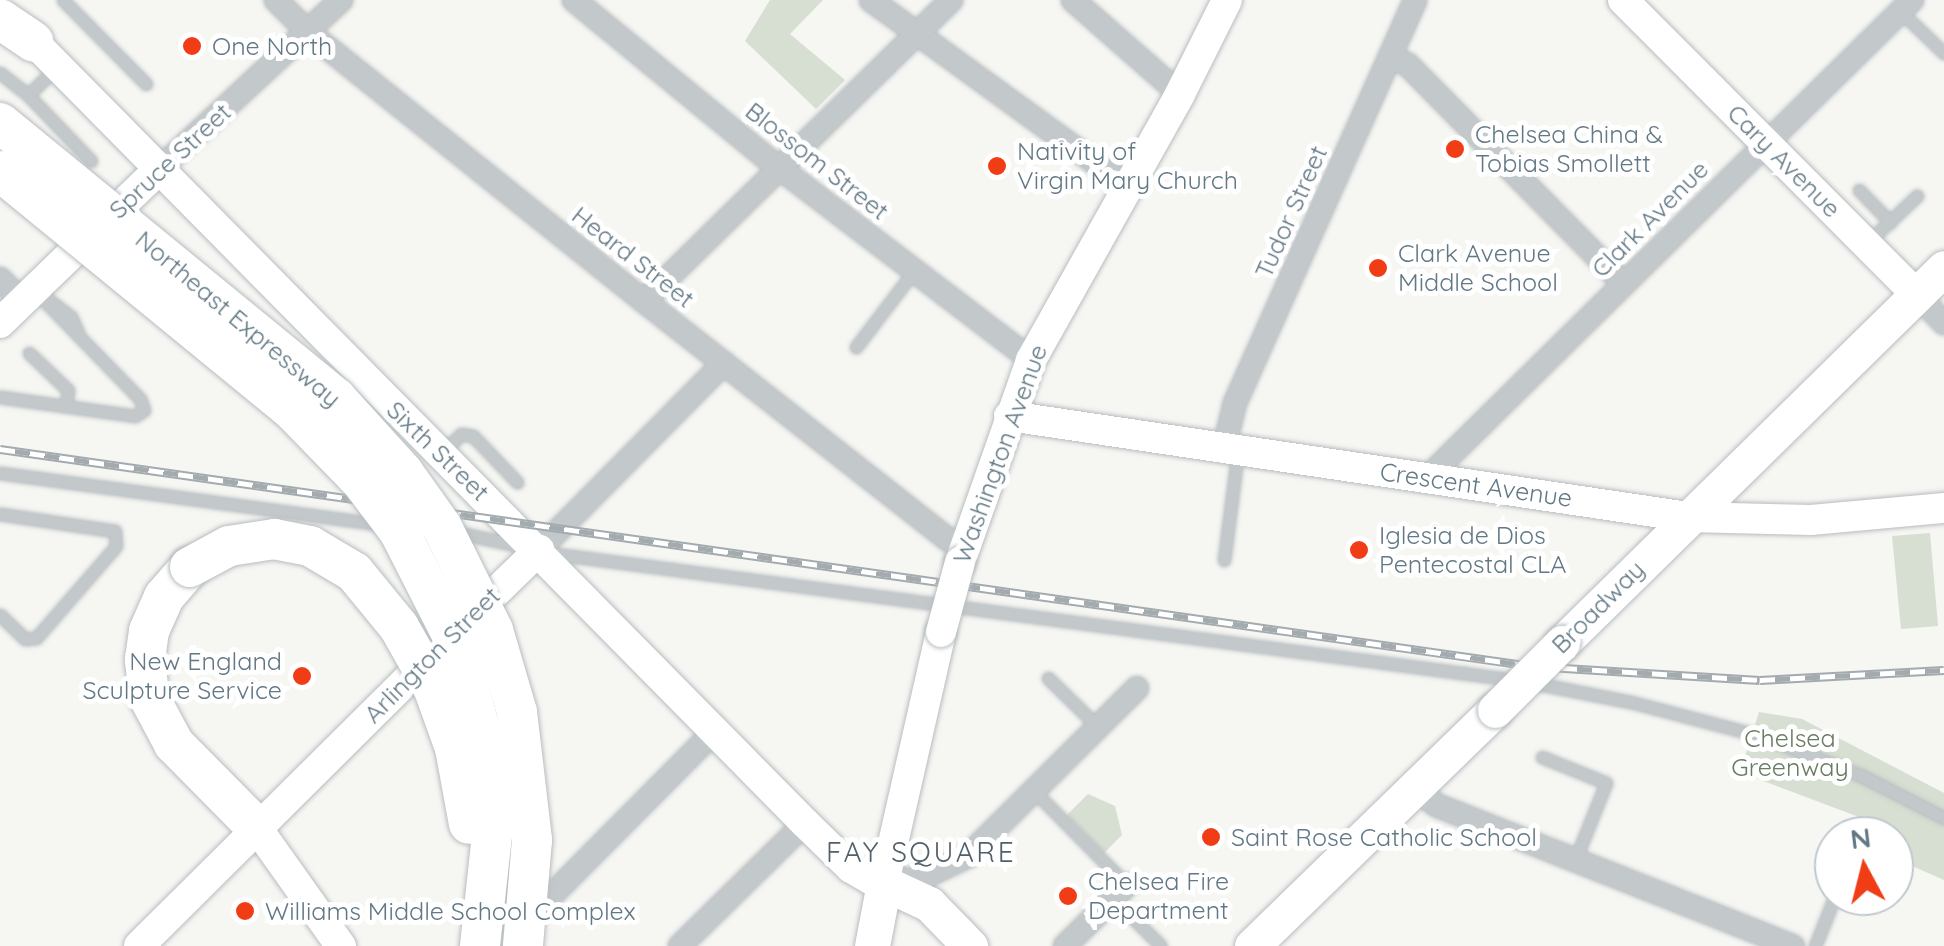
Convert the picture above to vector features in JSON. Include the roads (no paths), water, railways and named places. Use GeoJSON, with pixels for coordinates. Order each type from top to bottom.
{"type":"FeatureCollection","features":[{"type":"Feature","properties":{"kind":"highway"},"geometry":{"type":"LineString","coordinates":[[0,19],[46,54]]}},
{"type":"Feature","properties":{"kind":"highway","name":"Northeast Expressway"},"geometry":{"type":"LineString","coordinates":[[0,123],[312,376],[382,446],[442,526],[487,616],[517,712],[532,840],[523,946]]}},
{"type":"Feature","properties":{"kind":"highway","name":"Northeast Expressway"},"geometry":{"type":"LineString","coordinates":[[0,171],[293,411],[360,481],[398,531],[444,615],[476,708],[491,803],[482,933]]}},
{"type":"Feature","properties":{"kind":"highway"},"geometry":{"type":"LineString","coordinates":[[257,828],[174,744],[150,699],[145,661],[149,631],[164,598],[190,568],[236,544],[288,540],[338,560],[372,591],[412,648],[447,724],[463,786],[482,933]]}},
{"type":"Feature","properties":{"kind":"main road","name":"Broadway"},"geometry":{"type":"LineString","coordinates":[[1252,946],[1944,268]]}},
{"type":"Feature","properties":{"kind":"main road","name":"Washington Avenue"},"geometry":{"type":"LineString","coordinates":[[870,944],[884,883]]}},
{"type":"Feature","properties":{"kind":"main road"},"geometry":{"type":"LineString","coordinates":[[884,883],[928,904],[970,946]]}},
{"type":"Feature","properties":{"kind":"street","name":"Heard Street"},"geometry":{"type":"LineString","coordinates":[[276,0],[308,32],[962,554]]}},
{"type":"Feature","properties":{"kind":"street","name":"Spruce Street"},"geometry":{"type":"LineString","coordinates":[[0,323],[341,0]]}},
{"type":"Feature","properties":{"kind":"street","name":"Blossom Street"},"geometry":{"type":"LineString","coordinates":[[574,0],[780,168],[1031,360]]}},
{"type":"Feature","properties":{"kind":"street"},"geometry":{"type":"LineString","coordinates":[[871,0],[1128,187]]}},
{"type":"Feature","properties":{"kind":"street"},"geometry":{"type":"LineString","coordinates":[[644,301],[951,0]]}},
{"type":"Feature","properties":{"kind":"street"},"geometry":{"type":"LineString","coordinates":[[1073,0],[1180,94]]}},
{"type":"Feature","properties":{"kind":"street","name":"Washington Avenue"},"geometry":{"type":"LineString","coordinates":[[884,883],[962,554],[1009,416],[1031,360],[1180,94],[1227,0]]}},
{"type":"Feature","properties":{"kind":"street","name":"Tudor Street"},"geometry":{"type":"LineString","coordinates":[[1231,449],[1235,403],[1415,0]]}},
{"type":"Feature","properties":{"kind":"street","name":"Cary Avenue"},"geometry":{"type":"LineString","coordinates":[[1623,0],[1944,323]]}},
{"type":"Feature","properties":{"kind":"street","name":"Clark Avenue"},"geometry":{"type":"LineString","coordinates":[[1427,478],[1906,6]]}},
{"type":"Feature","properties":{"kind":"street","name":"Sixth Street"},"geometry":{"type":"LineString","coordinates":[[0,8],[805,822],[858,874],[884,883]]}},
{"type":"Feature","properties":{"kind":"street"},"geometry":{"type":"LineString","coordinates":[[1390,56],[1408,65],[1624,284]]}},
{"type":"Feature","properties":{"kind":"street"},"geometry":{"type":"LineString","coordinates":[[0,279],[28,296]]}},
{"type":"Feature","properties":{"kind":"street","name":"Arlington Street"},"geometry":{"type":"LineString","coordinates":[[138,946],[724,363]]}},
{"type":"Feature","properties":{"kind":"street","name":"Crescent Avenue"},"geometry":{"type":"LineString","coordinates":[[1009,416],[1688,517],[1811,520],[1944,508]]}},
{"type":"Feature","properties":{"kind":"street"},"geometry":{"type":"LineString","coordinates":[[884,883],[922,878],[959,862],[1138,688]]}},
{"type":"Feature","properties":{"kind":"street"},"geometry":{"type":"LineString","coordinates":[[546,901],[715,731]]}},
{"type":"Feature","properties":{"kind":"street"},"geometry":{"type":"LineString","coordinates":[[1415,790],[1436,804],[1793,946]]}},
{"type":"Feature","properties":{"kind":"street"},"geometry":{"type":"LineString","coordinates":[[680,946],[805,822]]}},
{"type":"Feature","properties":{"kind":"street"},"geometry":{"type":"LineString","coordinates":[[257,828],[342,946]]}},
{"type":"Feature","properties":{"kind":"street"},"geometry":{"type":"LineString","coordinates":[[1064,946],[1120,892]]}},
{"type":"Feature","properties":{"kind":"lane"},"geometry":{"type":"LineString","coordinates":[[63,0],[146,84]]}},
{"type":"Feature","properties":{"kind":"lane"},"geometry":{"type":"LineString","coordinates":[[1906,6],[1944,53]]}},
{"type":"Feature","properties":{"kind":"lane"},"geometry":{"type":"LineString","coordinates":[[28,95],[46,54]]}},
{"type":"Feature","properties":{"kind":"lane"},"geometry":{"type":"LineString","coordinates":[[0,73],[28,95],[91,160]]}},
{"type":"Feature","properties":{"kind":"lane"},"geometry":{"type":"LineString","coordinates":[[1860,190],[1890,222]]}},
{"type":"Feature","properties":{"kind":"lane"},"geometry":{"type":"LineString","coordinates":[[1867,244],[1917,196]]}},
{"type":"Feature","properties":{"kind":"lane"},"geometry":{"type":"LineString","coordinates":[[856,347],[914,272]]}},
{"type":"Feature","properties":{"kind":"lane"},"geometry":{"type":"LineString","coordinates":[[0,396],[134,416],[144,410],[140,400],[78,333],[28,296]]}},
{"type":"Feature","properties":{"kind":"lane"},"geometry":{"type":"LineString","coordinates":[[28,352],[68,390],[66,406]]}},
{"type":"Feature","properties":{"kind":"lane"},"geometry":{"type":"LineString","coordinates":[[442,453],[461,434],[473,436],[517,482]]}},
{"type":"Feature","properties":{"kind":"lane"},"geometry":{"type":"LineString","coordinates":[[1224,560],[1231,449]]}},
{"type":"Feature","properties":{"kind":"lane"},"geometry":{"type":"LineString","coordinates":[[0,473],[354,518],[391,527],[438,529],[648,569],[782,582],[1602,695],[1782,744],[1862,776],[1944,818]]}},
{"type":"Feature","properties":{"kind":"lane"},"geometry":{"type":"LineString","coordinates":[[0,514],[115,531],[116,546],[36,638],[25,640],[0,615]]}},
{"type":"Feature","properties":{"kind":"lane"},"geometry":{"type":"LineString","coordinates":[[1048,678],[1098,727]]}},
{"type":"Feature","properties":{"kind":"lane"},"geometry":{"type":"LineString","coordinates":[[1542,757],[1606,782],[1574,860]]}},
{"type":"Feature","properties":{"kind":"lane"},"geometry":{"type":"LineString","coordinates":[[1034,791],[1161,946]]}},
{"type":"Feature","properties":{"kind":"lane"},"geometry":{"type":"LineString","coordinates":[[1815,946],[1827,916]]}},
{"type":"Feature","properties":{"kind":"railway"},"geometry":{"type":"LineString","coordinates":[[0,449],[1532,666],[1760,680],[1944,670]]}},
{"type":"Feature","properties":{"kind":"place","name":"One North"},"geometry":{"type":"Point","coordinates":[192,46]}},
{"type":"Feature","properties":{"kind":"place","name":"Chelsea China & Tobias Smollett"},"geometry":{"type":"Point","coordinates":[1455,149]}},
{"type":"Feature","properties":{"kind":"place","name":"Nativity of Virgin Mary Church"},"geometry":{"type":"Point","coordinates":[997,166]}},
{"type":"Feature","properties":{"kind":"place","name":"Clark Avenue Middle School"},"geometry":{"type":"Point","coordinates":[1378,268]}},
{"type":"Feature","properties":{"kind":"place","name":"Iglesia de Dios Pentecostal CLA"},"geometry":{"type":"Point","coordinates":[1359,550]}},
{"type":"Feature","properties":{"kind":"place","name":"New England Sculpture Service"},"geometry":{"type":"Point","coordinates":[302,676]}},
{"type":"Feature","properties":{"kind":"place","name":"Saint Rose Catholic School"},"geometry":{"type":"Point","coordinates":[1211,837]}},
{"type":"Feature","properties":{"kind":"place","name":"Chelsea Fire Department"},"geometry":{"type":"Point","coordinates":[1068,896]}},
{"type":"Feature","properties":{"kind":"place","name":"Williams Middle School Complex"},"geometry":{"type":"Point","coordinates":[245,911]}},
{"type":"Feature","properties":{"kind":"district","name":"FAY SQUARE"},"geometry":{"type":"Point","coordinates":[921,852]}},
{"type":"Feature","properties":{"kind":"park label","name":"Chelsea Greenway"},"geometry":{"type":"Point","coordinates":[1790,754]}}]}
